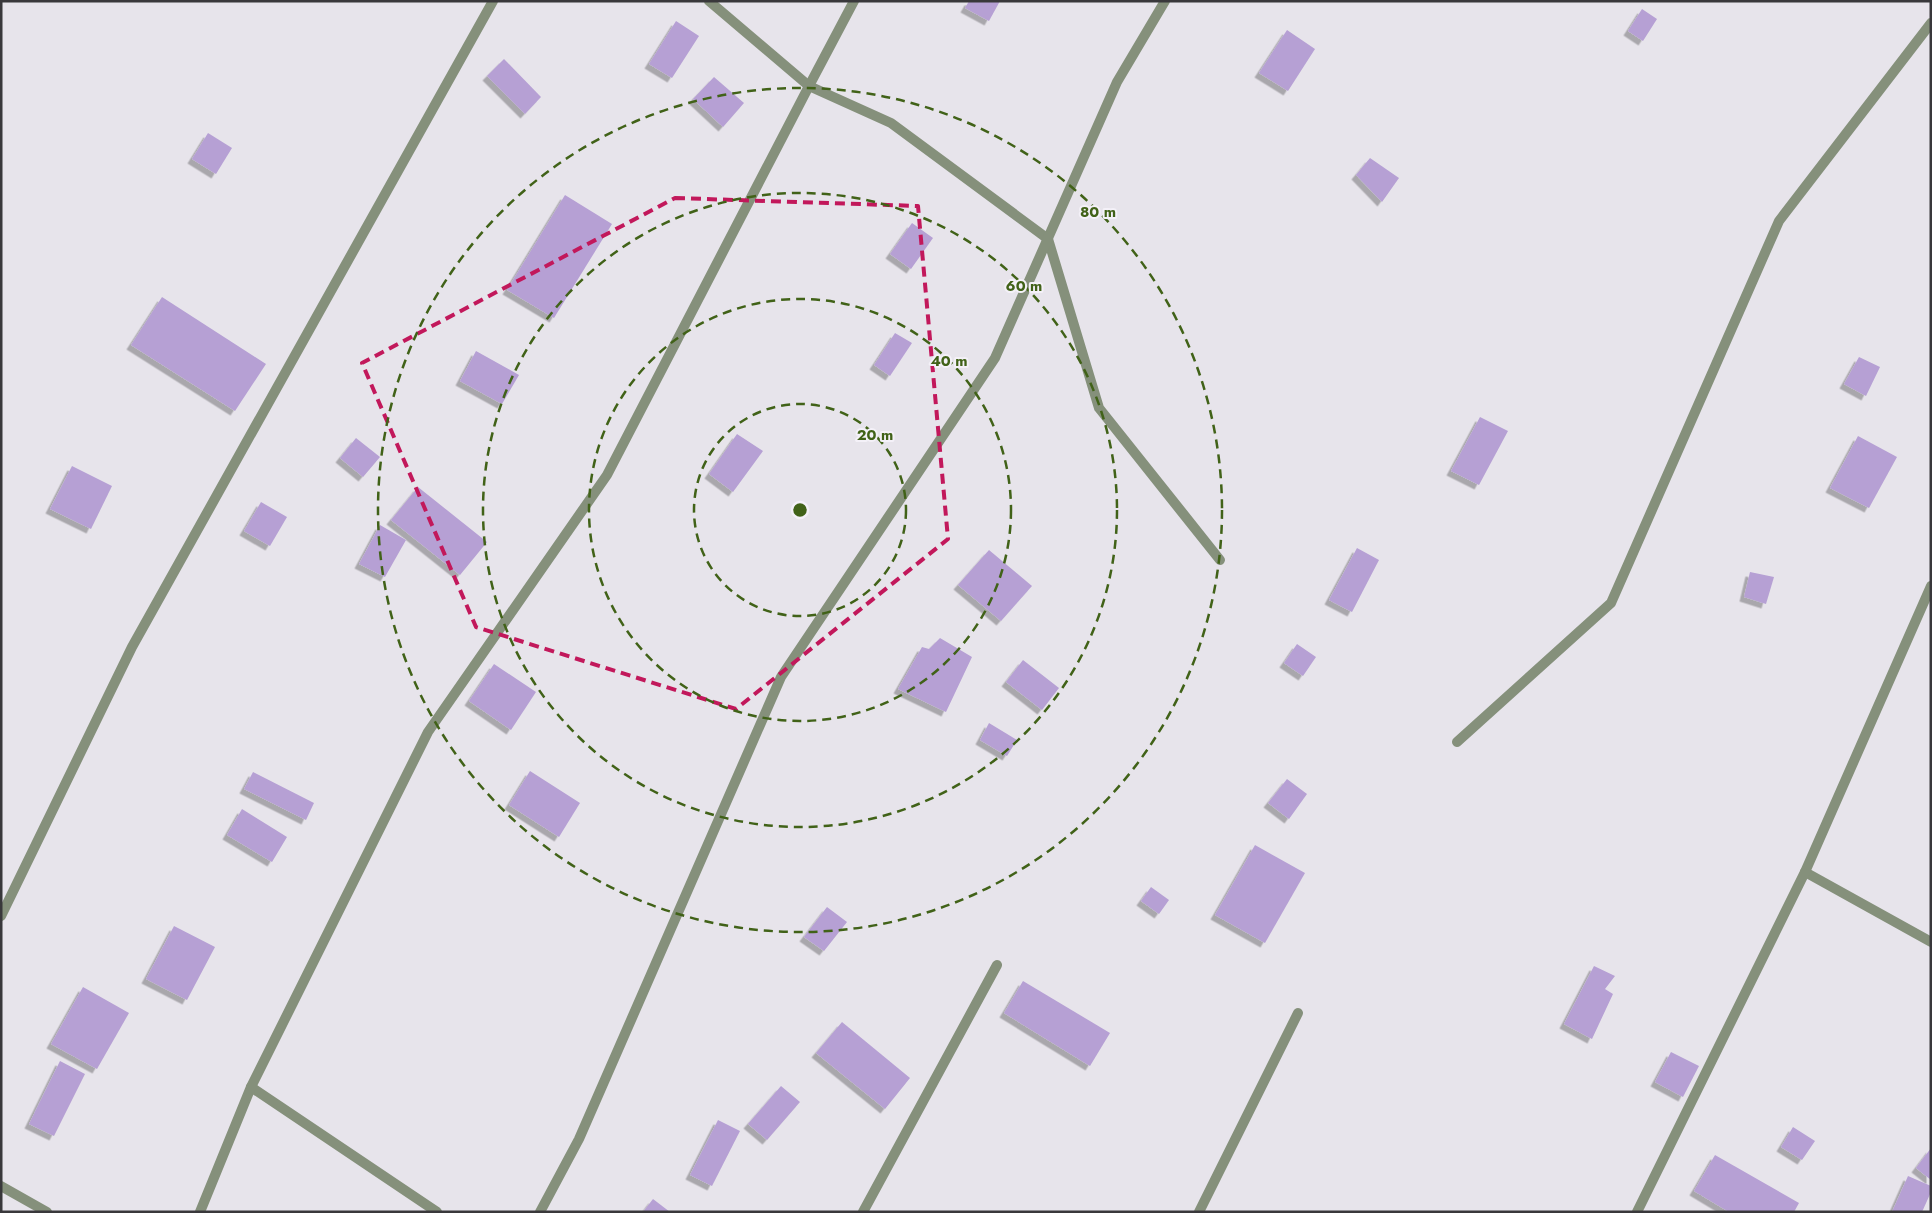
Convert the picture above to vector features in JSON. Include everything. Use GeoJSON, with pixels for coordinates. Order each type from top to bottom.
{"type":"FeatureCollection","features":[{"type":"Feature","properties":{"kind":"street"},"geometry":{"type":"LineString","coordinates":[[1,916],[132,647],[493,1]]}},
{"type":"Feature","properties":{"kind":"street"},"geometry":{"type":"LineString","coordinates":[[709,1],[809,86],[891,122],[1048,239],[1099,408],[1220,560]]}},
{"type":"Feature","properties":{"kind":"street"},"geometry":{"type":"LineString","coordinates":[[200,1212],[251,1087],[428,732],[607,476],[854,1]]}},
{"type":"Feature","properties":{"kind":"street"},"geometry":{"type":"LineString","coordinates":[[540,1212],[578,1139],[781,677],[995,358],[1117,82],[1165,1]]}},
{"type":"Feature","properties":{"kind":"street"},"geometry":{"type":"LineString","coordinates":[[1457,742],[1611,603],[1779,221],[1931,23]]}},
{"type":"Feature","properties":{"kind":"street"},"geometry":{"type":"LineString","coordinates":[[1637,1212],[1805,872],[1931,586]]}},
{"type":"Feature","properties":{"kind":"street"},"geometry":{"type":"LineString","coordinates":[[1805,872],[1931,942]]}},
{"type":"Feature","properties":{"kind":"street"},"geometry":{"type":"LineString","coordinates":[[863,1212],[997,965]]}},
{"type":"Feature","properties":{"kind":"street"},"geometry":{"type":"LineString","coordinates":[[1199,1212],[1298,1013]]}},
{"type":"Feature","properties":{"kind":"street"},"geometry":{"type":"LineString","coordinates":[[251,1087],[437,1212]]}},
{"type":"Feature","properties":{"kind":"street"},"geometry":{"type":"LineString","coordinates":[[1,1186],[47,1212]]}},
{"type":"Feature","properties":{"kind":"highlighted area"},"geometry":{"type":"Polygon","coordinates":[[[675,198],[918,206],[948,539],[736,709],[476,627],[362,363],[675,198]]]}},
{"type":"Feature","properties":{"kind":"building"},"geometry":{"type":"Polygon","coordinates":[[[969,1],[1000,1],[989,21],[965,8],[969,1]]]}},
{"type":"Feature","properties":{"kind":"building"},"geometry":{"type":"Polygon","coordinates":[[[1642,9],[1657,19],[1643,41],[1628,31],[1642,9]]]}},
{"type":"Feature","properties":{"kind":"building"},"geometry":{"type":"Polygon","coordinates":[[[676,21],[699,36],[672,78],[649,64],[676,21]]]}},
{"type":"Feature","properties":{"kind":"building"},"geometry":{"type":"Polygon","coordinates":[[[1287,30],[1315,49],[1288,91],[1259,73],[1287,30]]]}},
{"type":"Feature","properties":{"kind":"building"},"geometry":{"type":"Polygon","coordinates":[[[504,59],[541,97],[525,114],[487,76],[504,59]]]}},
{"type":"Feature","properties":{"kind":"building"},"geometry":{"type":"Polygon","coordinates":[[[714,77],[744,103],[723,127],[693,99],[714,77]]]}},
{"type":"Feature","properties":{"kind":"building"},"geometry":{"type":"Polygon","coordinates":[[[208,133],[232,148],[216,174],[192,159],[208,133]]]}},
{"type":"Feature","properties":{"kind":"building"},"geometry":{"type":"Polygon","coordinates":[[[1370,158],[1399,178],[1382,202],[1356,175],[1370,158]]]}},
{"type":"Feature","properties":{"kind":"building"},"geometry":{"type":"Polygon","coordinates":[[[565,195],[612,224],[554,318],[507,290],[565,195]]]}},
{"type":"Feature","properties":{"kind":"building"},"geometry":{"type":"Polygon","coordinates":[[[912,223],[933,238],[911,269],[890,254],[912,223]]]}},
{"type":"Feature","properties":{"kind":"building"},"geometry":{"type":"Polygon","coordinates":[[[162,297],[266,364],[235,411],[131,345],[162,297]]]}},
{"type":"Feature","properties":{"kind":"building"},"geometry":{"type":"Polygon","coordinates":[[[895,333],[912,343],[890,376],[874,365],[895,333]]]}},
{"type":"Feature","properties":{"kind":"building"},"geometry":{"type":"Polygon","coordinates":[[[476,351],[519,375],[502,404],[460,381],[476,351]]]}},
{"type":"Feature","properties":{"kind":"building"},"geometry":{"type":"Polygon","coordinates":[[[1859,357],[1880,367],[1866,396],[1844,384],[1859,357]]]}},
{"type":"Feature","properties":{"kind":"building"},"geometry":{"type":"Polygon","coordinates":[[[1480,417],[1508,431],[1479,485],[1451,471],[1480,417]]]}},
{"type":"Feature","properties":{"kind":"building"},"geometry":{"type":"Polygon","coordinates":[[[737,434],[763,451],[733,492],[709,474],[737,434]]]}},
{"type":"Feature","properties":{"kind":"building"},"geometry":{"type":"Polygon","coordinates":[[[1858,436],[1897,457],[1869,508],[1830,488],[1858,436]]]}},
{"type":"Feature","properties":{"kind":"building"},"geometry":{"type":"Polygon","coordinates":[[[356,438],[380,457],[363,477],[340,458],[356,438]]]}},
{"type":"Feature","properties":{"kind":"building"},"geometry":{"type":"Polygon","coordinates":[[[72,466],[112,486],[91,529],[50,509],[72,466]]]}},
{"type":"Feature","properties":{"kind":"building"},"geometry":{"type":"Polygon","coordinates":[[[418,487],[487,542],[460,575],[391,520],[418,487]]]}},
{"type":"Feature","properties":{"kind":"building"},"geometry":{"type":"Polygon","coordinates":[[[261,502],[287,517],[270,546],[244,531],[261,502]]]}},
{"type":"Feature","properties":{"kind":"building"},"geometry":{"type":"Polygon","coordinates":[[[380,525],[406,540],[385,577],[359,564],[380,525]]]}},
{"type":"Feature","properties":{"kind":"building"},"geometry":{"type":"Polygon","coordinates":[[[1357,548],[1379,560],[1352,612],[1329,600],[1357,548]]]}},
{"type":"Feature","properties":{"kind":"building"},"geometry":{"type":"Polygon","coordinates":[[[989,550],[1032,586],[1001,621],[958,585],[989,550]]]}},
{"type":"Feature","properties":{"kind":"building"},"geometry":{"type":"Polygon","coordinates":[[[1750,572],[1774,577],[1766,604],[1744,597],[1750,572]]]}},
{"type":"Feature","properties":{"kind":"building"},"geometry":{"type":"Polygon","coordinates":[[[940,638],[972,657],[946,712],[898,689],[922,647],[929,649],[940,638]]]}},
{"type":"Feature","properties":{"kind":"building"},"geometry":{"type":"Polygon","coordinates":[[[1297,644],[1316,657],[1303,676],[1284,663],[1297,644]]]}},
{"type":"Feature","properties":{"kind":"building"},"geometry":{"type":"Polygon","coordinates":[[[1023,660],[1059,688],[1042,710],[1006,682],[1023,660]]]}},
{"type":"Feature","properties":{"kind":"building"},"geometry":{"type":"Polygon","coordinates":[[[494,664],[536,692],[511,730],[469,701],[494,664]]]}},
{"type":"Feature","properties":{"kind":"building"},"geometry":{"type":"Polygon","coordinates":[[[989,723],[1017,740],[1007,756],[980,740],[989,723]]]}},
{"type":"Feature","properties":{"kind":"building"},"geometry":{"type":"Polygon","coordinates":[[[530,771],[580,803],[559,837],[509,805],[530,771]]]}},
{"type":"Feature","properties":{"kind":"building"},"geometry":{"type":"Polygon","coordinates":[[[253,772],[314,803],[306,820],[244,789],[253,772]]]}},
{"type":"Feature","properties":{"kind":"building"},"geometry":{"type":"Polygon","coordinates":[[[1287,779],[1307,794],[1289,819],[1268,803],[1287,779]]]}},
{"type":"Feature","properties":{"kind":"building"},"geometry":{"type":"Polygon","coordinates":[[[242,809],[287,837],[272,862],[227,835],[242,809]]]}},
{"type":"Feature","properties":{"kind":"building"},"geometry":{"type":"Polygon","coordinates":[[[1255,845],[1305,873],[1265,943],[1215,915],[1255,845]]]}},
{"type":"Feature","properties":{"kind":"building"},"geometry":{"type":"Polygon","coordinates":[[[1151,887],[1169,900],[1159,914],[1141,901],[1151,887]]]}},
{"type":"Feature","properties":{"kind":"building"},"geometry":{"type":"Polygon","coordinates":[[[827,907],[847,922],[824,951],[804,937],[827,907]]]}},
{"type":"Feature","properties":{"kind":"building"},"geometry":{"type":"Polygon","coordinates":[[[174,926],[215,947],[187,1000],[146,979],[174,926]]]}},
{"type":"Feature","properties":{"kind":"building"},"geometry":{"type":"Polygon","coordinates":[[[1594,966],[1615,976],[1605,989],[1613,994],[1592,1039],[1564,1024],[1594,966]]]}},
{"type":"Feature","properties":{"kind":"building"},"geometry":{"type":"Polygon","coordinates":[[[1023,981],[1110,1033],[1090,1066],[1004,1013],[1023,981]]]}},
{"type":"Feature","properties":{"kind":"building"},"geometry":{"type":"Polygon","coordinates":[[[83,987],[129,1013],[97,1069],[51,1044],[83,987]]]}},
{"type":"Feature","properties":{"kind":"building"},"geometry":{"type":"Polygon","coordinates":[[[842,1022],[910,1078],[885,1109],[816,1053],[842,1022]]]}},
{"type":"Feature","properties":{"kind":"building"},"geometry":{"type":"Polygon","coordinates":[[[1671,1052],[1699,1066],[1683,1097],[1655,1082],[1671,1052]]]}},
{"type":"Feature","properties":{"kind":"building"},"geometry":{"type":"Polygon","coordinates":[[[60,1061],[85,1074],[54,1136],[29,1124],[60,1061]]]}},
{"type":"Feature","properties":{"kind":"building"},"geometry":{"type":"Polygon","coordinates":[[[781,1086],[800,1102],[767,1140],[748,1124],[781,1086]]]}},
{"type":"Feature","properties":{"kind":"building"},"geometry":{"type":"Polygon","coordinates":[[[718,1120],[740,1131],[712,1186],[690,1175],[718,1120]]]}},
{"type":"Feature","properties":{"kind":"building"},"geometry":{"type":"Polygon","coordinates":[[[1793,1127],[1815,1141],[1802,1160],[1781,1147],[1793,1127]]]}},
{"type":"Feature","properties":{"kind":"building"},"geometry":{"type":"Polygon","coordinates":[[[1931,1148],[1931,1180],[1916,1168],[1931,1148]]]}},
{"type":"Feature","properties":{"kind":"building"},"geometry":{"type":"Polygon","coordinates":[[[1715,1155],[1799,1203],[1794,1212],[1729,1212],[1694,1191],[1715,1155]]]}},
{"type":"Feature","properties":{"kind":"building"},"geometry":{"type":"Polygon","coordinates":[[[1908,1176],[1931,1186],[1931,1192],[1922,1212],[1892,1212],[1908,1176]]]}},
{"type":"Feature","properties":{"kind":"building"},"geometry":{"type":"Polygon","coordinates":[[[653,1199],[670,1212],[643,1212],[653,1199]]]}}]}
